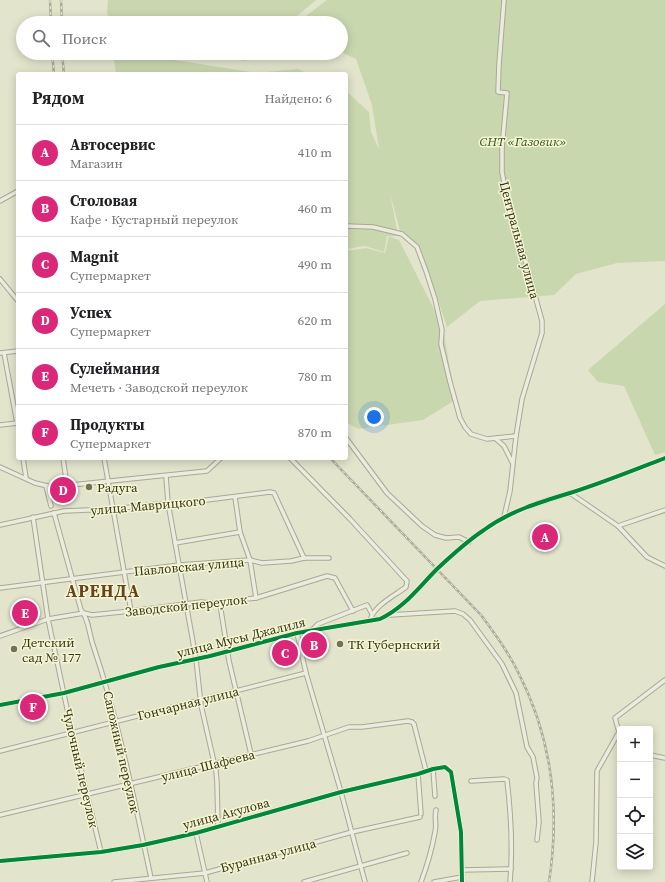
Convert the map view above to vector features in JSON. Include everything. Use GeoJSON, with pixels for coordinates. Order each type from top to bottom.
{"type":"FeatureCollection","features":[{"type":"Feature","properties":{"kind":"street","name":"Центральная улица"},"geometry":{"type":"LineString","coordinates":[[504,0],[498,92],[507,93],[502,148],[502,172],[510,214],[520,241],[542,321],[540,343],[522,399],[516,436]]}},
{"type":"Feature","properties":{"kind":"street"},"geometry":{"type":"LineString","coordinates":[[0,201],[16,192]]}},
{"type":"Feature","properties":{"kind":"street"},"geometry":{"type":"LineString","coordinates":[[348,226],[373,227],[402,234],[417,247],[435,299],[442,330],[441,344],[460,418],[471,434],[481,438],[496,439],[516,436],[510,491],[504,517]]}},
{"type":"Feature","properties":{"kind":"street"},"geometry":{"type":"LineString","coordinates":[[0,279],[16,298]]}},
{"type":"Feature","properties":{"kind":"street"},"geometry":{"type":"LineString","coordinates":[[16,351],[2,353],[16,418]]}},
{"type":"Feature","properties":{"kind":"street"},"geometry":{"type":"LineString","coordinates":[[0,425],[16,423]]}},
{"type":"Feature","properties":{"kind":"street"},"geometry":{"type":"LineString","coordinates":[[496,439],[504,446],[512,462]]}},
{"type":"Feature","properties":{"kind":"street"},"geometry":{"type":"LineString","coordinates":[[348,441],[387,493],[422,526],[435,535],[446,538],[459,537],[469,542]]}},
{"type":"Feature","properties":{"kind":"street","name":"улица Мусы Джалиля"},"geometry":{"type":"LineString","coordinates":[[0,705],[64,693],[159,667],[297,633],[380,618],[388,615],[404,603],[445,562],[484,529],[504,517],[539,502],[570,493],[665,458]]}},
{"type":"Feature","properties":{"kind":"street"},"geometry":{"type":"LineString","coordinates":[[23,460],[26,478]]}},
{"type":"Feature","properties":{"kind":"street"},"geometry":{"type":"LineString","coordinates":[[63,460],[67,486]]}},
{"type":"Feature","properties":{"kind":"street"},"geometry":{"type":"LineString","coordinates":[[104,460],[131,611]]}},
{"type":"Feature","properties":{"kind":"street"},"geometry":{"type":"LineString","coordinates":[[0,467],[35,483],[52,487],[206,471],[219,460]]}},
{"type":"Feature","properties":{"kind":"street"},"geometry":{"type":"LineString","coordinates":[[292,460],[350,519],[407,581],[406,587],[372,614],[370,620]]}},
{"type":"Feature","properties":{"kind":"street"},"geometry":{"type":"LineString","coordinates":[[166,476],[168,503],[196,659],[200,701],[218,783],[218,826]]}},
{"type":"Feature","properties":{"kind":"street"},"geometry":{"type":"LineString","coordinates":[[46,486],[51,506]]}},
{"type":"Feature","properties":{"kind":"street","name":"улица Маврицкого"},"geometry":{"type":"LineString","coordinates":[[0,525],[64,511],[113,510],[270,492],[274,493],[304,558]]}},
{"type":"Feature","properties":{"kind":"street"},"geometry":{"type":"LineString","coordinates":[[570,493],[618,526],[647,557],[665,566]]}},
{"type":"Feature","properties":{"kind":"street"},"geometry":{"type":"LineString","coordinates":[[235,497],[240,532],[250,560],[256,598]]}},
{"type":"Feature","properties":{"kind":"street"},"geometry":{"type":"LineString","coordinates":[[618,526],[665,510]]}},
{"type":"Feature","properties":{"kind":"street","name":"Сапожный переулок"},"geometry":{"type":"LineString","coordinates":[[54,513],[81,610],[85,615],[90,637],[106,682],[132,784],[151,878]]}},
{"type":"Feature","properties":{"kind":"street","name":"Чулочный переулок"},"geometry":{"type":"LineString","coordinates":[[33,517],[48,619],[72,732],[101,852]]}},
{"type":"Feature","properties":{"kind":"street"},"geometry":{"type":"LineString","coordinates":[[175,542],[240,532]]}},
{"type":"Feature","properties":{"kind":"street","name":"Павловская улица"},"geometry":{"type":"LineString","coordinates":[[0,588],[179,565],[250,560],[262,563],[291,561],[304,558],[329,558]]}},
{"type":"Feature","properties":{"kind":"street","name":"Заводской переулок"},"geometry":{"type":"LineString","coordinates":[[85,615],[201,602],[220,604],[228,601],[256,598],[298,584],[331,576],[345,594],[353,611]]}},
{"type":"Feature","properties":{"kind":"street"},"geometry":{"type":"LineString","coordinates":[[220,604],[230,661],[251,754]]}},
{"type":"Feature","properties":{"kind":"street"},"geometry":{"type":"LineString","coordinates":[[313,630],[318,624],[367,605],[372,614]]}},
{"type":"Feature","properties":{"kind":"street"},"geometry":{"type":"LineString","coordinates":[[388,615],[443,611],[455,611],[463,614],[470,620],[502,664],[516,693],[527,747],[533,757],[537,778],[536,783],[539,822],[538,840]]}},
{"type":"Feature","properties":{"kind":"street"},"geometry":{"type":"LineString","coordinates":[[0,636],[48,619],[85,615]]}},
{"type":"Feature","properties":{"kind":"street"},"geometry":{"type":"LineString","coordinates":[[297,633],[306,673],[325,735],[365,882]]}},
{"type":"Feature","properties":{"kind":"street","name":"Гончарная улица"},"geometry":{"type":"LineString","coordinates":[[0,751],[306,673]]}},
{"type":"Feature","properties":{"kind":"street"},"geometry":{"type":"LineString","coordinates":[[618,726],[615,718],[665,680]]}},
{"type":"Feature","properties":{"kind":"street","name":"улица Шафеева"},"geometry":{"type":"LineString","coordinates":[[0,815],[308,741],[349,727],[362,727],[408,721],[412,722],[414,724],[426,771]]}},
{"type":"Feature","properties":{"kind":"street"},"geometry":{"type":"LineString","coordinates":[[592,882],[596,842],[597,771],[617,737]]}},
{"type":"Feature","properties":{"kind":"street"},"geometry":{"type":"LineString","coordinates":[[653,756],[665,758]]}},
{"type":"Feature","properties":{"kind":"street","name":"улица Акулова"},"geometry":{"type":"LineString","coordinates":[[0,861],[101,852],[144,845],[341,792],[418,774],[441,767],[451,772],[461,832],[462,870]]}},
{"type":"Feature","properties":{"kind":"street"},"geometry":{"type":"LineString","coordinates":[[433,769],[436,796]]}},
{"type":"Feature","properties":{"kind":"street","name":"Буранная улица"},"geometry":{"type":"LineString","coordinates":[[114,882],[205,873],[352,832],[421,815],[418,774]]}},
{"type":"Feature","properties":{"kind":"street"},"geometry":{"type":"LineString","coordinates":[[471,781],[507,780],[510,808],[510,882]]}},
{"type":"Feature","properties":{"kind":"street"},"geometry":{"type":"LineString","coordinates":[[421,882],[436,831],[434,818],[436,810]]}},
{"type":"Feature","properties":{"kind":"street"},"geometry":{"type":"LineString","coordinates":[[196,832],[207,882]]}},
{"type":"Feature","properties":{"kind":"street"},"geometry":{"type":"LineString","coordinates":[[304,882],[407,853]]}},
{"type":"Feature","properties":{"kind":"street"},"geometry":{"type":"LineString","coordinates":[[462,882],[462,870],[511,869]]}},
{"type":"Feature","properties":{"kind":"street"},"geometry":{"type":"LineString","coordinates":[[434,882],[462,877]]}},
{"type":"Feature","properties":{"kind":"green space"},"geometry":{"type":"Polygon","coordinates":[[[108,0],[316,0],[297,16],[108,16],[108,0]]]}},
{"type":"Feature","properties":{"kind":"green space","name":"СНТ «Газовик»"},"geometry":{"type":"Polygon","coordinates":[[[327,0],[665,0],[665,261],[617,263],[576,274],[554,295],[480,301],[447,327],[420,247],[400,231],[390,193],[398,236],[387,236],[384,252],[365,246],[348,249],[348,93],[369,112],[371,132],[379,149],[372,105],[356,59],[348,55],[348,16],[306,16],[327,0]]]}},
{"type":"Feature","properties":{"kind":"green space"},"geometry":{"type":"Polygon","coordinates":[[[114,60],[174,60],[251,72],[116,72],[114,60]]]}},
{"type":"Feature","properties":{"kind":"green space"},"geometry":{"type":"Polygon","coordinates":[[[298,69],[305,72],[267,72],[298,69]]]}},
{"type":"Feature","properties":{"kind":"green space"},"geometry":{"type":"Polygon","coordinates":[[[389,236],[399,240],[443,327],[455,400],[423,420],[358,429],[348,423],[348,251],[366,248],[385,253],[389,236]]]}},
{"type":"Feature","properties":{"kind":"green space"},"geometry":{"type":"Polygon","coordinates":[[[665,304],[665,452],[655,455],[624,386],[598,382],[588,370],[665,304]]]}},
{"type":"Feature","properties":{"kind":"railway"},"geometry":{"type":"LineString","coordinates":[[50,0],[51,16]]}},
{"type":"Feature","properties":{"kind":"railway"},"geometry":{"type":"LineString","coordinates":[[61,0],[62,16]]}},
{"type":"Feature","properties":{"kind":"railway"},"geometry":{"type":"LineString","coordinates":[[53,60],[54,72]]}},
{"type":"Feature","properties":{"kind":"railway"},"geometry":{"type":"LineString","coordinates":[[63,60],[64,72]]}},
{"type":"Feature","properties":{"kind":"railway"},"geometry":{"type":"LineString","coordinates":[[332,460],[481,615],[502,644],[515,666],[530,699],[546,750],[553,802],[554,829],[549,882]]}},
{"type":"Feature","properties":{"kind":"cycle path"},"geometry":{"type":"LineString","coordinates":[[0,705],[64,693],[159,667],[210,656],[297,633],[380,619],[404,603],[437,569],[466,543],[504,517],[665,458]]}},
{"type":"Feature","properties":{"kind":"cycle path"},"geometry":{"type":"LineString","coordinates":[[0,861],[101,852],[143,845],[196,833],[341,792],[445,767],[451,772],[461,832],[462,882]]}},
{"type":"Feature","properties":{"kind":"place","name":"Радуга"},"geometry":{"type":"Point","coordinates":[89,487]}},
{"type":"Feature","properties":{"kind":"place","name":"Успех"},"geometry":{"type":"Point","coordinates":[63,490]}},
{"type":"Feature","properties":{"kind":"place","name":"Автосервис"},"geometry":{"type":"Point","coordinates":[545,537]}},
{"type":"Feature","properties":{"kind":"place","name":"Сулеймания"},"geometry":{"type":"Point","coordinates":[25,613]}},
{"type":"Feature","properties":{"kind":"place","name":"ТК Губернский"},"geometry":{"type":"Point","coordinates":[340,644]}},
{"type":"Feature","properties":{"kind":"place","name":"Столовая"},"geometry":{"type":"Point","coordinates":[314,645]}},
{"type":"Feature","properties":{"kind":"place","name":"Детский сад № 177"},"geometry":{"type":"Point","coordinates":[14,649]}},
{"type":"Feature","properties":{"kind":"place","name":"Magnit"},"geometry":{"type":"Point","coordinates":[285,653]}},
{"type":"Feature","properties":{"kind":"place","name":"Продукты"},"geometry":{"type":"Point","coordinates":[33,707]}},
{"type":"Feature","properties":{"kind":"district","name":"АРЕНДА"},"geometry":{"type":"Point","coordinates":[103,591]}}]}
